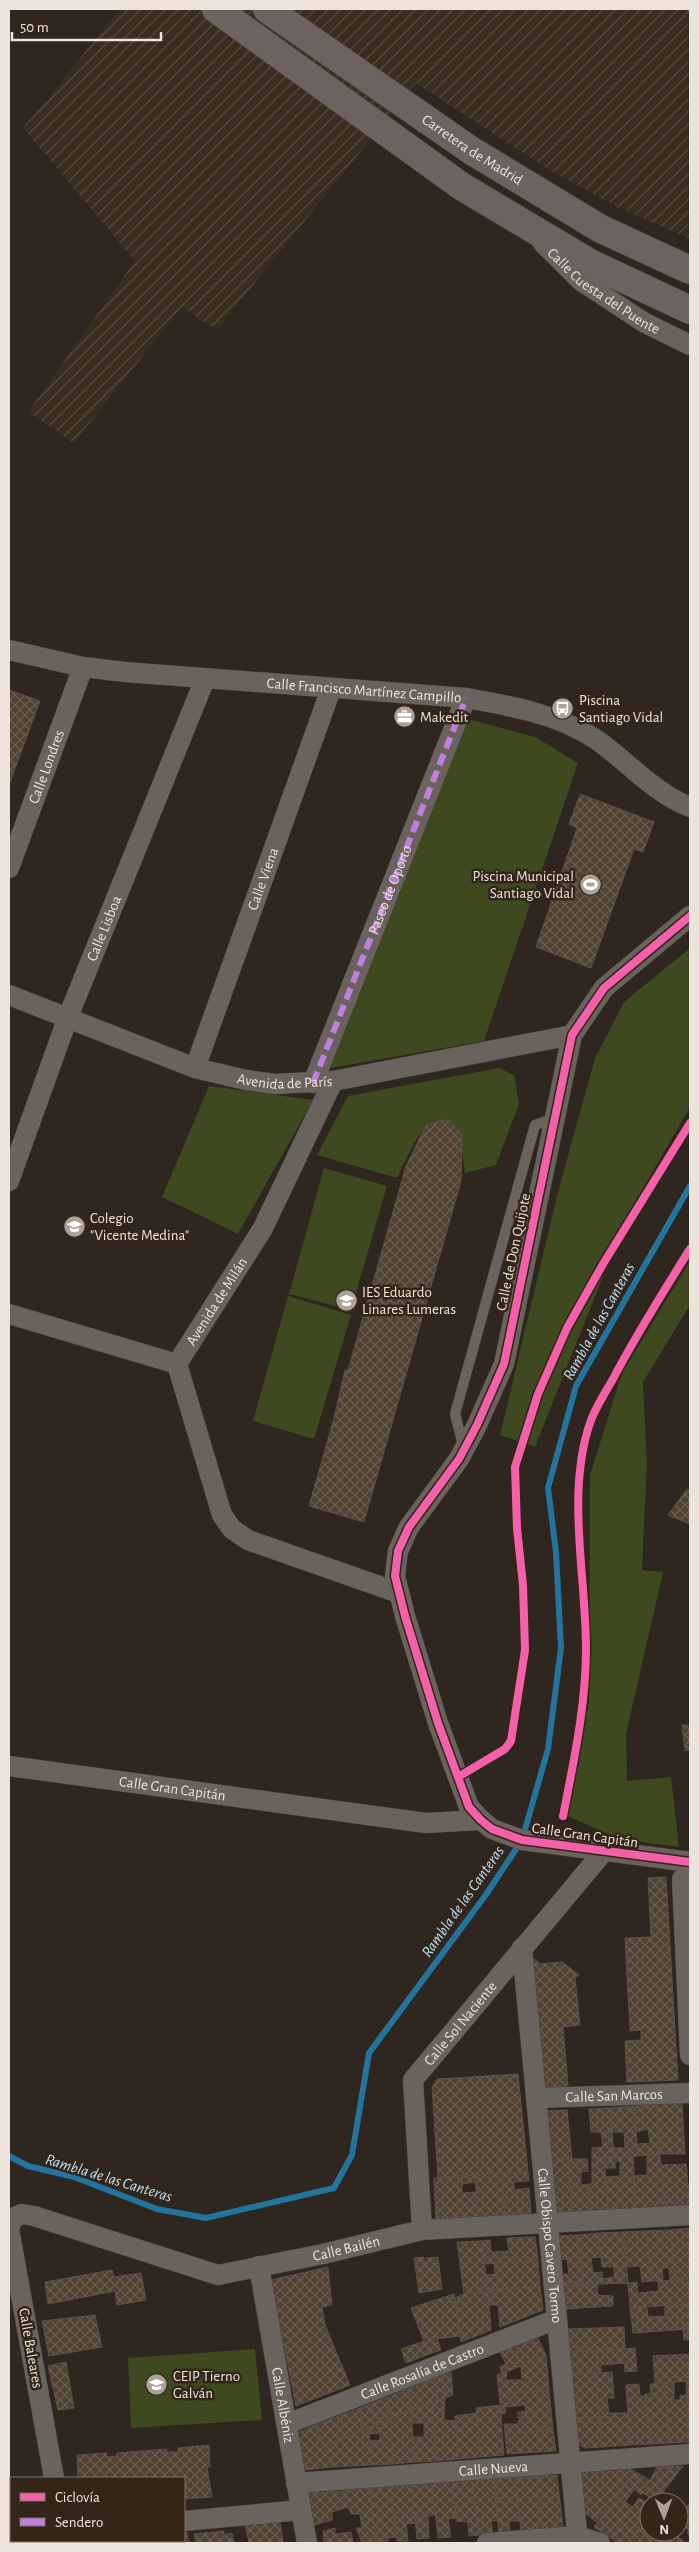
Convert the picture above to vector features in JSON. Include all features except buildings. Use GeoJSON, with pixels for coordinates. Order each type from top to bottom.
{"type":"FeatureCollection","features":[{"type":"Feature","properties":{"kind":"main road"},"geometry":{"type":"LineString","coordinates":[[216,9],[461,186],[590,263],[690,310]]}},
{"type":"Feature","properties":{"kind":"main road","name":"Carretera de Madrid"},"geometry":{"type":"LineString","coordinates":[[267,9],[472,151],[601,230],[690,270]]}},
{"type":"Feature","properties":{"kind":"street","name":"Calle Cuesta del Puente"},"geometry":{"type":"LineString","coordinates":[[524,224],[581,281],[646,323],[690,346]]}},
{"type":"Feature","properties":{"kind":"street","name":"Calle Francisco Martínez Campillo"},"geometry":{"type":"LineString","coordinates":[[9,650],[83,667],[205,679],[466,698],[520,707],[566,723],[597,740],[662,793],[690,808]]}},
{"type":"Feature","properties":{"kind":"street","name":"Calle Londres"},"geometry":{"type":"LineString","coordinates":[[9,868],[83,667]]}},
{"type":"Feature","properties":{"kind":"street","name":"Calle Lisboa"},"geometry":{"type":"LineString","coordinates":[[9,1181],[68,1017],[205,679]]}},
{"type":"Feature","properties":{"kind":"street","name":"Calle Viena"},"geometry":{"type":"LineString","coordinates":[[195,1068],[331,689]]}},
{"type":"Feature","properties":{"kind":"street","name":"Paseo de Oporto"},"geometry":{"type":"LineString","coordinates":[[313,1083],[466,698]]}},
{"type":"Feature","properties":{"kind":"street","name":"Calle de Don Quijote"},"geometry":{"type":"LineString","coordinates":[[481,1820],[469,1807],[438,1723],[405,1616],[395,1576],[398,1551],[409,1527],[464,1450],[504,1364],[572,1035],[604,988],[690,916]]}},
{"type":"Feature","properties":{"kind":"street","name":"Avenida de París"},"geometry":{"type":"LineString","coordinates":[[9,996],[68,1017],[195,1068],[246,1080],[275,1084],[333,1081],[572,1035]]}},
{"type":"Feature","properties":{"kind":"street","name":"Avenida de Milán"},"geometry":{"type":"LineString","coordinates":[[177,1364],[263,1228],[333,1081]]}},
{"type":"Feature","properties":{"kind":"street"},"geometry":{"type":"LineString","coordinates":[[9,1314],[177,1364],[222,1515],[232,1529],[248,1540],[399,1593]]}},
{"type":"Feature","properties":{"kind":"street","name":"Calle Gran Capitán"},"geometry":{"type":"LineString","coordinates":[[9,1766],[426,1823],[481,1820],[492,1829],[522,1840],[668,1860],[688,1877]]}},
{"type":"Feature","properties":{"kind":"street","name":"Calle Sol Naciente"},"geometry":{"type":"LineString","coordinates":[[422,2230],[413,2080],[604,1851]]}},
{"type":"Feature","properties":{"kind":"street"},"geometry":{"type":"LineString","coordinates":[[688,1877],[690,2055]]}},
{"type":"Feature","properties":{"kind":"street","name":"Calle Obispo Cavero Tormo"},"geometry":{"type":"LineString","coordinates":[[522,1948],[578,2540]]}},
{"type":"Feature","properties":{"kind":"street","name":"Calle San Marcos"},"geometry":{"type":"LineString","coordinates":[[536,2098],[690,2092]]}},
{"type":"Feature","properties":{"kind":"street","name":"Calle Bailén"},"geometry":{"type":"LineString","coordinates":[[13,2218],[22,2214],[34,2216],[218,2275],[422,2230],[690,2215]]}},
{"type":"Feature","properties":{"kind":"street","name":"Calle Baleares"},"geometry":{"type":"LineString","coordinates":[[13,2218],[9,2229],[54,2477]]}},
{"type":"Feature","properties":{"kind":"street","name":"Calle Albéniz"},"geometry":{"type":"LineString","coordinates":[[259,2266],[307,2543]]}},
{"type":"Feature","properties":{"kind":"street","name":"Calle Rosalía de Castro"},"geometry":{"type":"LineString","coordinates":[[287,2424],[557,2319]]}},
{"type":"Feature","properties":{"kind":"street","name":"Calle Nueva"},"geometry":{"type":"LineString","coordinates":[[296,2483],[690,2454]]}},
{"type":"Feature","properties":{"kind":"street"},"geometry":{"type":"LineString","coordinates":[[185,2520],[301,2510]]}},
{"type":"Feature","properties":{"kind":"street"},"geometry":{"type":"LineString","coordinates":[[487,2543],[578,2540],[600,2543]]}},
{"type":"Feature","properties":{"kind":"lane"},"geometry":{"type":"LineString","coordinates":[[464,1450],[455,1414],[535,1125],[555,1118]]}},
{"type":"Feature","properties":{"kind":"shaded area"},"geometry":{"type":"Polygon","coordinates":[[[120,9],[690,9],[690,239],[619,208],[546,168],[416,83],[217,330],[182,307],[74,443],[28,412],[135,261],[23,128],[120,9]]]}},
{"type":"Feature","properties":{"kind":"green space"},"geometry":{"type":"Polygon","coordinates":[[[464,718],[535,737],[578,763],[484,1041],[325,1069],[464,718]]]}},
{"type":"Feature","properties":{"kind":"green space"},"geometry":{"type":"Polygon","coordinates":[[[690,948],[690,1107],[627,1216],[535,1447],[500,1435],[558,1192],[595,1058],[624,1002],[690,948]]]}},
{"type":"Feature","properties":{"kind":"green space"},"geometry":{"type":"Polygon","coordinates":[[[499,1068],[514,1075],[519,1104],[496,1165],[465,1173],[460,1137],[445,1121],[426,1125],[414,1143],[397,1178],[317,1155],[348,1096],[499,1068]]]}},
{"type":"Feature","properties":{"kind":"green space"},"geometry":{"type":"Polygon","coordinates":[[[209,1086],[313,1100],[238,1234],[162,1197],[209,1086]]]}},
{"type":"Feature","properties":{"kind":"green space"},"geometry":{"type":"Polygon","coordinates":[[[324,1168],[387,1186],[351,1310],[289,1294],[324,1168]]]}},
{"type":"Feature","properties":{"kind":"green space"},"geometry":{"type":"Polygon","coordinates":[[[690,1261],[690,1305],[643,1382],[647,1465],[642,1570],[663,1572],[626,1734],[627,1781],[671,1777],[679,1847],[619,1839],[563,1814],[589,1702],[590,1475],[622,1373],[690,1261]]]}},
{"type":"Feature","properties":{"kind":"green space"},"geometry":{"type":"Polygon","coordinates":[[[288,1296],[351,1315],[314,1439],[253,1421],[288,1296]]]}},
{"type":"Feature","properties":{"kind":"green space"},"geometry":{"type":"Polygon","coordinates":[[[255,2349],[262,2420],[131,2428],[128,2358],[255,2349]]]}},
{"type":"Feature","properties":{"kind":"waterway","name":"Rambla de las Canteras"},"geometry":{"type":"LineString","coordinates":[[9,2156],[28,2166],[74,2177],[157,2209],[206,2218],[334,2188],[352,2155],[369,2053],[485,1896],[522,1840],[548,1749],[561,1648],[556,1552],[548,1488],[576,1386],[690,1186]]}},
{"type":"Feature","properties":{"kind":"marked path"},"geometry":{"type":"LineString","coordinates":[[313,1083],[466,698]]}},
{"type":"Feature","properties":{"kind":"cycle path"},"geometry":{"type":"LineString","coordinates":[[690,916],[604,988],[572,1035],[504,1364],[477,1425],[459,1459],[409,1527],[398,1551],[395,1576],[405,1616],[438,1723],[469,1807],[481,1820],[492,1829],[522,1840],[690,1862]]}},
{"type":"Feature","properties":{"kind":"cycle path"},"geometry":{"type":"LineString","coordinates":[[458,1777],[505,1749],[511,1741],[525,1650],[523,1585],[517,1528],[515,1467],[538,1394],[567,1328],[603,1264],[690,1123]]}},
{"type":"Feature","properties":{"kind":"cycle path"},"geometry":{"type":"LineString","coordinates":[[563,1816],[579,1732],[584,1690],[586,1648],[578,1506],[583,1450],[590,1423],[597,1406],[640,1330],[690,1249]]}},
{"type":"Feature","properties":{"kind":"place","name":"Piscina Santiago Vidal"},"geometry":{"type":"Point","coordinates":[563,709]}},
{"type":"Feature","properties":{"kind":"place","name":"Makedit"},"geometry":{"type":"Point","coordinates":[404,717]}},
{"type":"Feature","properties":{"kind":"place","name":"Piscina Municipal Santiago Vidal"},"geometry":{"type":"Point","coordinates":[590,885]}},
{"type":"Feature","properties":{"kind":"place","name":"Colegio \"Vicente Medina\""},"geometry":{"type":"Point","coordinates":[74,1227]}},
{"type":"Feature","properties":{"kind":"place","name":"IES Eduardo Linares Lumeras"},"geometry":{"type":"Point","coordinates":[346,1301]}},
{"type":"Feature","properties":{"kind":"place","name":"CEIP Tierno Galván"},"geometry":{"type":"Point","coordinates":[157,2385]}}]}
